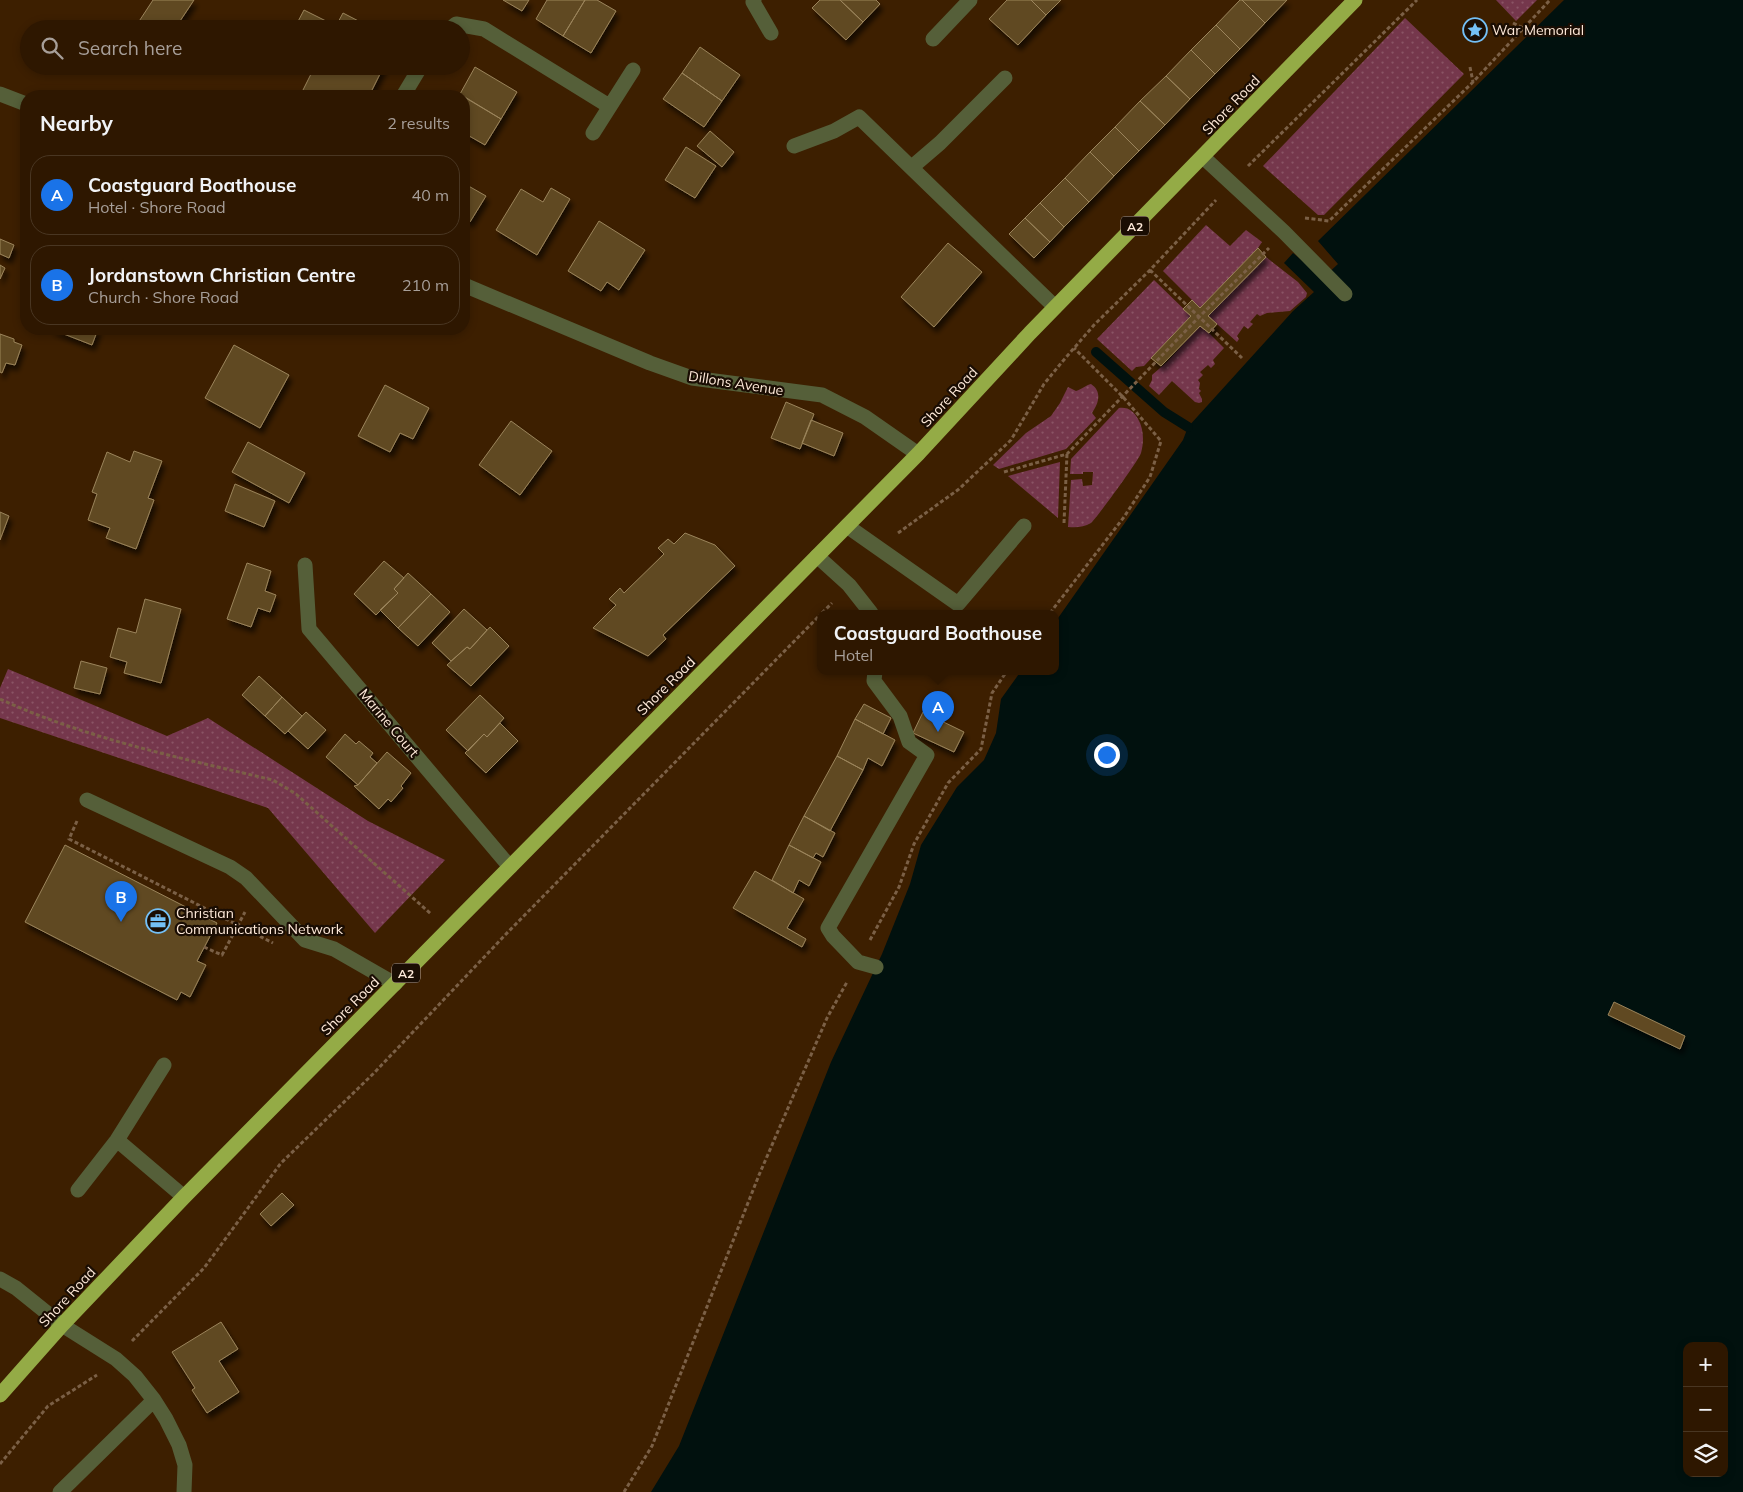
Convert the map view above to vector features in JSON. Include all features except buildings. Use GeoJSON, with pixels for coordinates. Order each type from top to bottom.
{"type":"FeatureCollection","features":[{"type":"Feature","properties":{"kind":"highway","name":"Shore Road"},"geometry":{"type":"LineString","coordinates":[[0,1395],[62,1324],[184,1197],[918,454],[1056,307],[1355,0]]}},
{"type":"Feature","properties":{"kind":"street"},"geometry":{"type":"LineString","coordinates":[[754,0],[752,2],[772,33]]}},
{"type":"Feature","properties":{"kind":"street"},"geometry":{"type":"LineString","coordinates":[[933,40],[970,0]]}},
{"type":"Feature","properties":{"kind":"street"},"geometry":{"type":"LineString","coordinates":[[470,26],[484,29],[609,106]]}},
{"type":"Feature","properties":{"kind":"street"},"geometry":{"type":"LineString","coordinates":[[594,133],[632,70]]}},
{"type":"Feature","properties":{"kind":"street"},"geometry":{"type":"LineString","coordinates":[[407,90],[416,75]]}},
{"type":"Feature","properties":{"kind":"street"},"geometry":{"type":"LineString","coordinates":[[912,167],[940,143],[1005,78]]}},
{"type":"Feature","properties":{"kind":"street"},"geometry":{"type":"LineString","coordinates":[[0,94],[20,102]]}},
{"type":"Feature","properties":{"kind":"street"},"geometry":{"type":"LineString","coordinates":[[794,146],[834,131],[859,117],[912,167],[947,204],[1056,307]]}},
{"type":"Feature","properties":{"kind":"street"},"geometry":{"type":"LineString","coordinates":[[1203,157],[1284,232],[1345,294]]}},
{"type":"Feature","properties":{"kind":"street","name":"Dillons Avenue"},"geometry":{"type":"LineString","coordinates":[[470,288],[650,363],[692,378],[822,395],[865,417],[918,454]]}},
{"type":"Feature","properties":{"kind":"street"},"geometry":{"type":"LineString","coordinates":[[847,526],[958,604],[1024,526]]}},
{"type":"Feature","properties":{"kind":"street"},"geometry":{"type":"LineString","coordinates":[[817,556],[849,585],[869,610]]}},
{"type":"Feature","properties":{"kind":"street","name":"Marine Court"},"geometry":{"type":"LineString","coordinates":[[305,565],[310,629],[510,867]]}},
{"type":"Feature","properties":{"kind":"street"},"geometry":{"type":"LineString","coordinates":[[875,675],[874,681],[900,716],[909,742],[927,755],[828,928],[832,936],[858,962],[876,967]]}},
{"type":"Feature","properties":{"kind":"street"},"geometry":{"type":"LineString","coordinates":[[87,800],[230,866],[246,878],[305,940],[334,949],[395,984]]}},
{"type":"Feature","properties":{"kind":"street"},"geometry":{"type":"LineString","coordinates":[[78,1190],[117,1140],[164,1065]]}},
{"type":"Feature","properties":{"kind":"street"},"geometry":{"type":"LineString","coordinates":[[117,1140],[184,1197]]}},
{"type":"Feature","properties":{"kind":"street"},"geometry":{"type":"LineString","coordinates":[[0,1280],[16,1288],[62,1324],[116,1359],[135,1376],[154,1400],[179,1445],[184,1465],[184,1492]]}},
{"type":"Feature","properties":{"kind":"street"},"geometry":{"type":"LineString","coordinates":[[60,1492],[154,1400]]}},
{"type":"Feature","properties":{"kind":"path"},"geometry":{"type":"LineString","coordinates":[[1004,472],[1067,454],[1284,232],[1301,218],[1329,221],[1473,82],[1550,0]]}},
{"type":"Feature","properties":{"kind":"path"},"geometry":{"type":"LineString","coordinates":[[1513,23],[1523,28]]}},
{"type":"Feature","properties":{"kind":"path"},"geometry":{"type":"LineString","coordinates":[[1470,67],[1473,82]]}},
{"type":"Feature","properties":{"kind":"path"},"geometry":{"type":"LineString","coordinates":[[1150,270],[1242,358]]}},
{"type":"Feature","properties":{"kind":"path"},"geometry":{"type":"LineString","coordinates":[[882,552],[900,532],[959,489],[1011,440],[1044,384],[1074,348],[1123,397],[1161,441],[1150,476],[1124,517],[1052,610]]}},
{"type":"Feature","properties":{"kind":"path"},"geometry":{"type":"LineString","coordinates":[[1064,523],[1067,454]]}},
{"type":"Feature","properties":{"kind":"path"},"geometry":{"type":"LineString","coordinates":[[825,610],[849,585]]}},
{"type":"Feature","properties":{"kind":"path"},"geometry":{"type":"LineString","coordinates":[[0,1464],[48,1406],[106,1370],[204,1268],[281,1164],[374,1072],[508,932],[817,618]]}},
{"type":"Feature","properties":{"kind":"path"},"geometry":{"type":"LineString","coordinates":[[624,1492],[652,1446],[759,1175],[827,1018],[899,887],[914,844],[948,783],[981,749],[992,693],[1004,675]]}},
{"type":"Feature","properties":{"kind":"path"},"geometry":{"type":"LineString","coordinates":[[0,699],[36,716],[113,741],[273,780],[296,794],[449,929]]}},
{"type":"Feature","properties":{"kind":"path"},"geometry":{"type":"LineString","coordinates":[[87,800],[69,839],[280,946]]}},
{"type":"Feature","properties":{"kind":"path"},"geometry":{"type":"LineString","coordinates":[[204,947],[222,955],[257,890]]}},
{"type":"Feature","properties":{"kind":"shaded area"},"geometry":{"type":"Polygon","coordinates":[[[1496,0],[1537,0],[1516,21],[1496,0]]]}},
{"type":"Feature","properties":{"kind":"shaded area"},"geometry":{"type":"Polygon","coordinates":[[[1564,0],[1743,0],[1743,1492],[651,1492],[679,1446],[831,1062],[882,954],[910,884],[921,845],[957,787],[984,760],[996,733],[1001,699],[1018,675],[1059,675],[1059,617],[1183,440],[1188,427],[1293,311],[1314,292],[1284,263],[1293,253],[1323,278],[1338,264],[1318,241],[1564,0]]]}},
{"type":"Feature","properties":{"kind":"shaded area"},"geometry":{"type":"Polygon","coordinates":[[[1405,18],[1464,74],[1324,215],[1318,215],[1263,166],[1405,18]]]}},
{"type":"Feature","properties":{"kind":"shaded area"},"geometry":{"type":"Polygon","coordinates":[[[1206,225],[1230,246],[1246,230],[1262,242],[1200,308],[1163,271],[1206,225]]]}},
{"type":"Feature","properties":{"kind":"shaded area"},"geometry":{"type":"Polygon","coordinates":[[[1266,257],[1298,282],[1307,293],[1306,297],[1290,311],[1267,313],[1260,316],[1257,314],[1250,322],[1253,324],[1248,329],[1244,326],[1237,336],[1239,339],[1237,342],[1208,316],[1266,257]]]}},
{"type":"Feature","properties":{"kind":"shaded area"},"geometry":{"type":"Polygon","coordinates":[[[1154,280],[1191,316],[1144,366],[1136,367],[1132,371],[1097,339],[1154,280]]]}},
{"type":"Feature","properties":{"kind":"shaded area"},"geometry":{"type":"Polygon","coordinates":[[[1200,326],[1224,348],[1213,360],[1215,364],[1211,368],[1208,365],[1200,372],[1203,375],[1198,380],[1202,402],[1195,402],[1172,381],[1159,395],[1149,386],[1152,375],[1167,362],[1200,326]]]}},
{"type":"Feature","properties":{"kind":"shaded area"},"geometry":{"type":"Polygon","coordinates":[[[1091,384],[1095,387],[1098,394],[1096,406],[1092,413],[1096,418],[1066,449],[999,469],[993,465],[1026,433],[1051,416],[1068,387],[1076,391],[1091,384]]]}},
{"type":"Feature","properties":{"kind":"shaded area"},"geometry":{"type":"Polygon","coordinates":[[[1119,408],[1130,410],[1140,423],[1143,436],[1141,453],[1091,523],[1080,527],[1068,527],[1071,480],[1082,479],[1083,486],[1092,485],[1093,472],[1070,474],[1071,459],[1119,408]]]}},
{"type":"Feature","properties":{"kind":"shaded area"},"geometry":{"type":"Polygon","coordinates":[[[1060,462],[1058,518],[1008,476],[1060,462]]]}},
{"type":"Feature","properties":{"kind":"shaded area"},"geometry":{"type":"Polygon","coordinates":[[[8,669],[167,736],[208,718],[368,821],[445,860],[375,933],[268,808],[0,718],[0,688],[8,669]]]}},
{"type":"Feature","properties":{"kind":"waterway"},"geometry":{"type":"LineString","coordinates":[[1096,352],[1164,412],[1188,427]]}},
{"type":"Feature","properties":{"kind":"place","name":"War Memorial"},"geometry":{"type":"Point","coordinates":[1475,30]}},
{"type":"Feature","properties":{"kind":"place","name":"Coastguard Boathouse"},"geometry":{"type":"Point","coordinates":[938,732]}},
{"type":"Feature","properties":{"kind":"place","name":"Christian Communications Network"},"geometry":{"type":"Point","coordinates":[158,921]}},
{"type":"Feature","properties":{"kind":"place","name":"Jordanstown Christian Centre"},"geometry":{"type":"Point","coordinates":[121,922]}}]}
